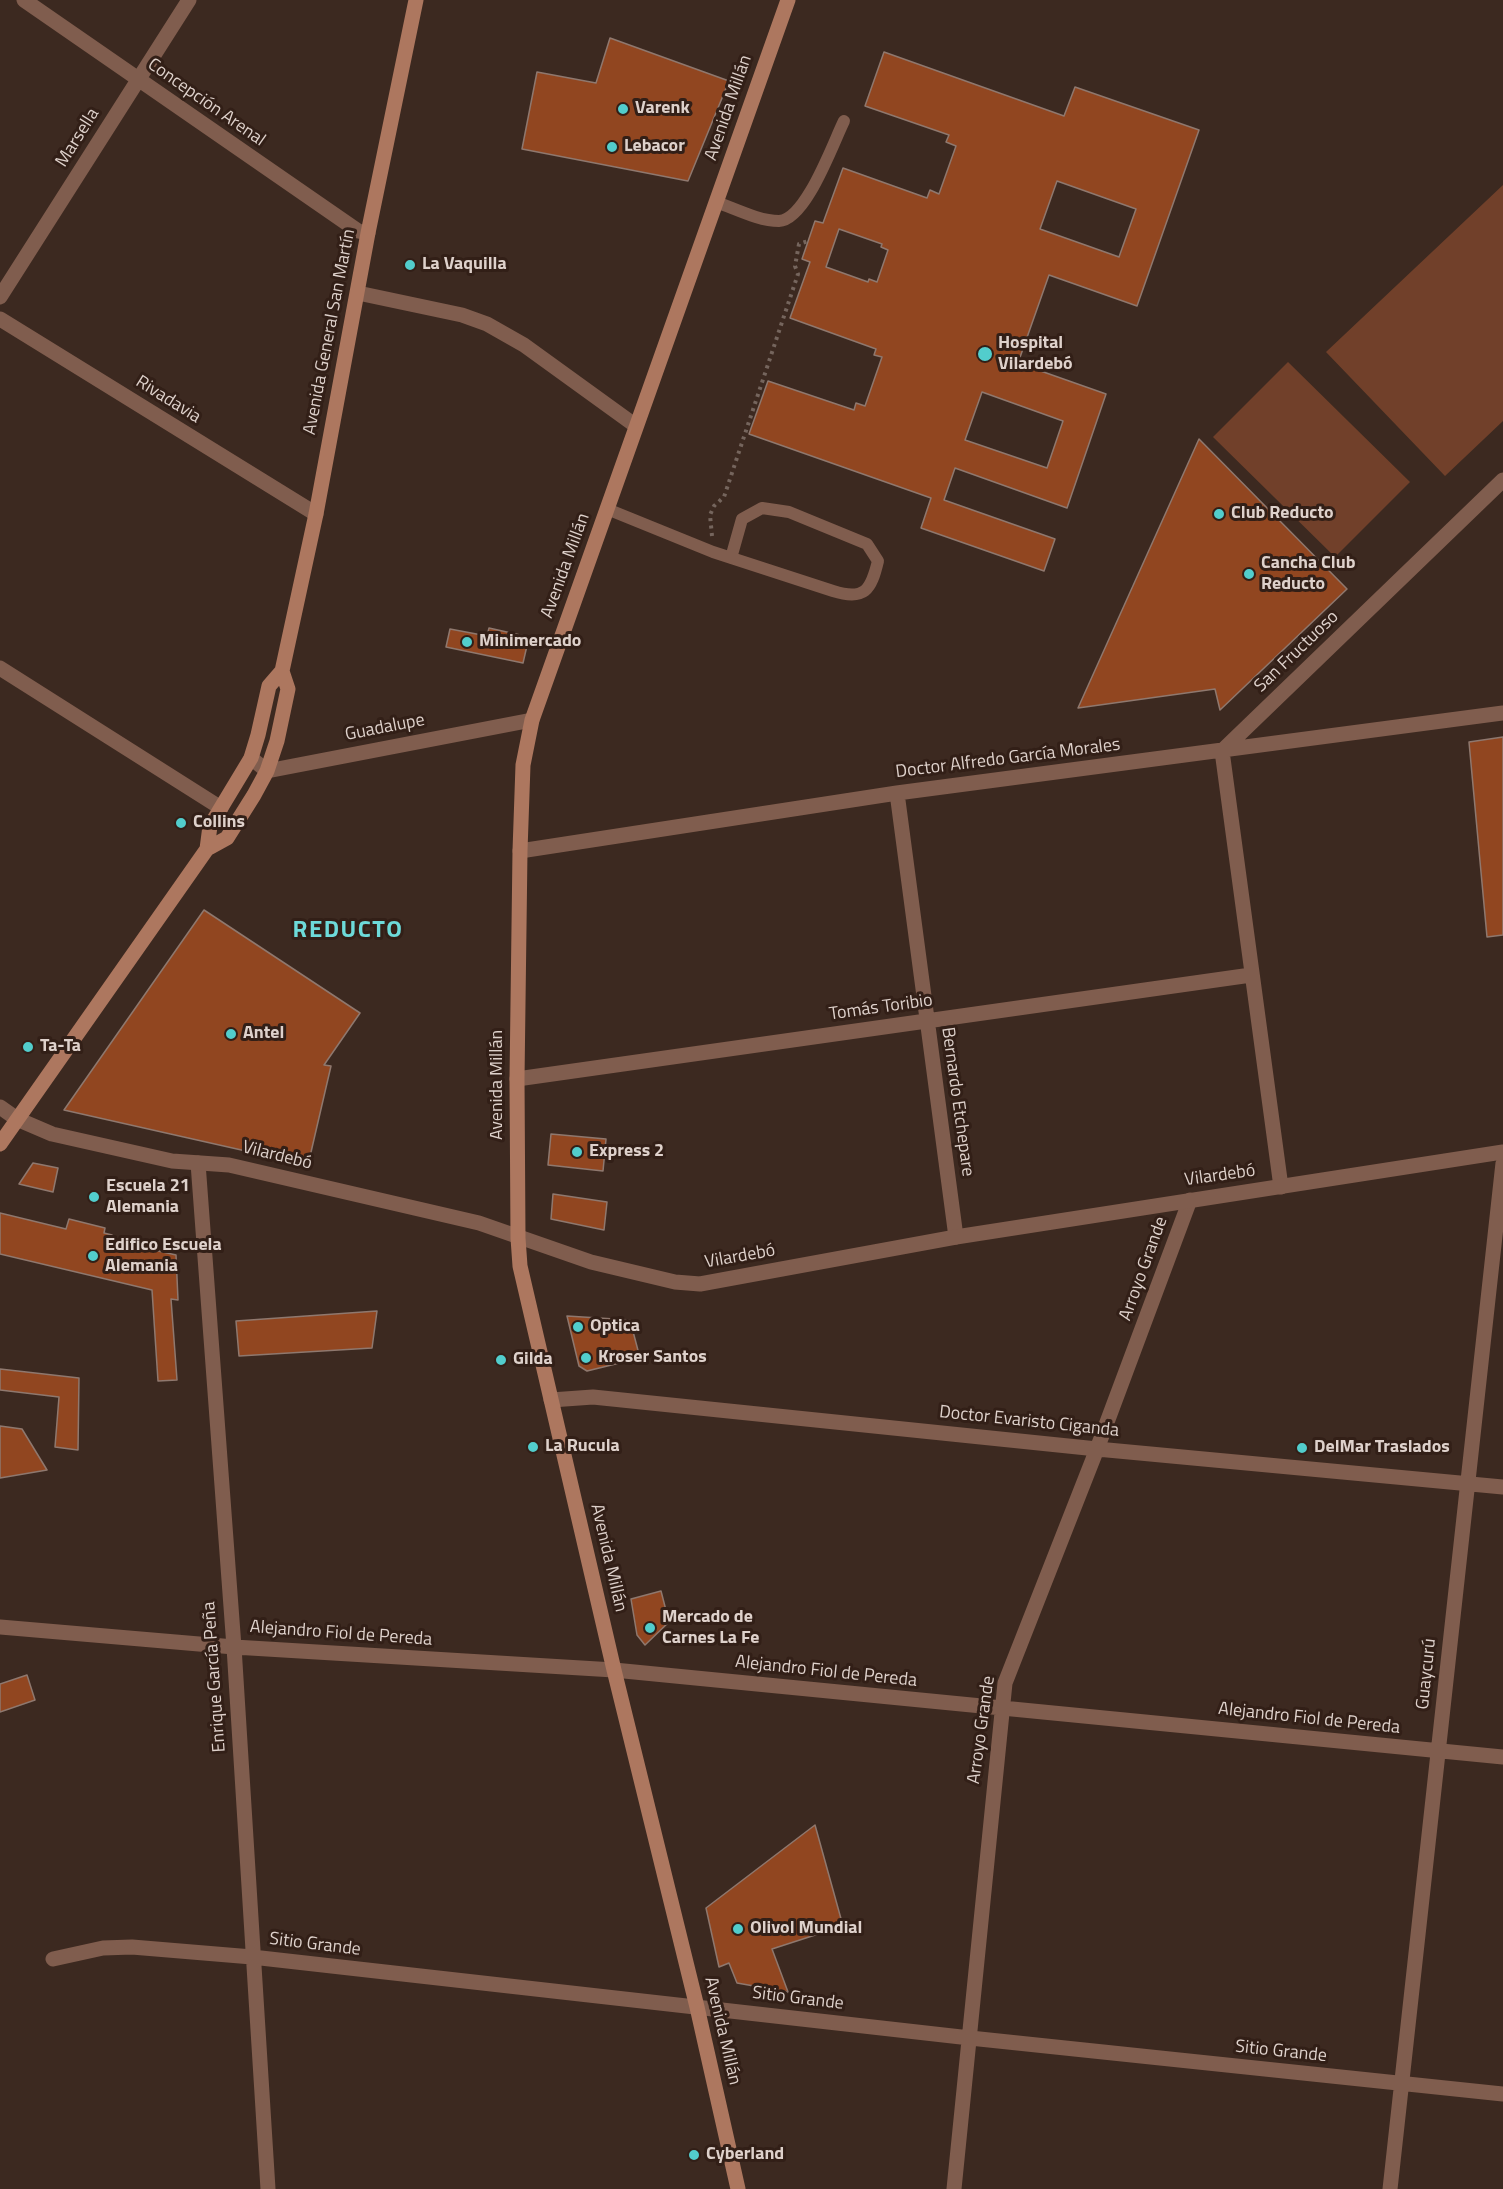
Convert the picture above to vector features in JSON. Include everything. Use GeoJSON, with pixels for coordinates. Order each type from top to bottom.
{"type":"FeatureCollection","features":[{"type":"Feature","properties":{"kind":"main road","name":"Avenida General San Martín"},"geometry":{"type":"LineString","coordinates":[[207,849],[210,826],[251,758],[269,686],[282,670],[316,514],[368,233],[417,0]]}},
{"type":"Feature","properties":{"kind":"main road","name":"Avenida Millán"},"geometry":{"type":"LineString","coordinates":[[738,2189],[697,2007],[614,1670],[520,1266],[517,1079],[520,851],[523,765],[532,720],[788,0]]}},
{"type":"Feature","properties":{"kind":"main road","name":"Avenida General San Martín"},"geometry":{"type":"LineString","coordinates":[[0,1144],[207,849],[227,838],[254,795],[267,771],[277,741],[288,688],[282,670]]}},
{"type":"Feature","properties":{"kind":"street","name":"Concepción Arenal"},"geometry":{"type":"LineString","coordinates":[[24,0],[358,231],[368,233]]}},
{"type":"Feature","properties":{"kind":"street","name":"Marsella"},"geometry":{"type":"LineString","coordinates":[[0,297],[189,0]]}},
{"type":"Feature","properties":{"kind":"street"},"geometry":{"type":"LineString","coordinates":[[358,293],[462,315],[488,324],[524,345],[636,426]]}},
{"type":"Feature","properties":{"kind":"street","name":"Rivadavia"},"geometry":{"type":"LineString","coordinates":[[0,319],[316,514]]}},
{"type":"Feature","properties":{"kind":"street","name":"San Fructuoso"},"geometry":{"type":"LineString","coordinates":[[1222,751],[1503,480]]}},
{"type":"Feature","properties":{"kind":"street"},"geometry":{"type":"LineString","coordinates":[[0,668],[221,808]]}},
{"type":"Feature","properties":{"kind":"street","name":"Doctor Alfredo García Morales"},"geometry":{"type":"LineString","coordinates":[[520,851],[897,793],[1503,713]]}},
{"type":"Feature","properties":{"kind":"street","name":"Guadalupe"},"geometry":{"type":"LineString","coordinates":[[267,771],[532,720]]}},
{"type":"Feature","properties":{"kind":"street"},"geometry":{"type":"LineString","coordinates":[[1222,751],[1281,1187]]}},
{"type":"Feature","properties":{"kind":"street"},"geometry":{"type":"LineString","coordinates":[[251,758],[267,771]]}},
{"type":"Feature","properties":{"kind":"street","name":"Bernardo Etchepare"},"geometry":{"type":"LineString","coordinates":[[897,793],[956,1237]]}},
{"type":"Feature","properties":{"kind":"street","name":"Tomás Toribio"},"geometry":{"type":"LineString","coordinates":[[517,1079],[1251,975]]}},
{"type":"Feature","properties":{"kind":"street","name":"Vilardebó"},"geometry":{"type":"LineString","coordinates":[[0,1107],[17,1119],[52,1134],[172,1161],[229,1165],[479,1223],[591,1262],[675,1282],[700,1284],[956,1237],[1503,1152]]}},
{"type":"Feature","properties":{"kind":"street","name":"Enrique García Peña"},"geometry":{"type":"LineString","coordinates":[[198,1162],[234,1647],[268,2189]]}},
{"type":"Feature","properties":{"kind":"street","name":"Guaycurú"},"geometry":{"type":"LineString","coordinates":[[1390,2189],[1503,1163]]}},
{"type":"Feature","properties":{"kind":"street","name":"Arroyo Grande"},"geometry":{"type":"LineString","coordinates":[[954,2189],[1005,1683],[1098,1449],[1190,1200]]}},
{"type":"Feature","properties":{"kind":"street","name":"Doctor Evaristo Ciganda"},"geometry":{"type":"LineString","coordinates":[[551,1400],[593,1397],[1098,1449],[1503,1487]]}},
{"type":"Feature","properties":{"kind":"street","name":"Alejandro Fiol de Pereda"},"geometry":{"type":"LineString","coordinates":[[0,1627],[234,1647],[614,1670],[1503,1757]]}},
{"type":"Feature","properties":{"kind":"street","name":"Sitio Grande"},"geometry":{"type":"LineString","coordinates":[[53,1959],[103,1948],[132,1947],[252,1957],[970,2038],[1503,2094]]}},
{"type":"Feature","properties":{"kind":"lane"},"geometry":{"type":"LineString","coordinates":[[717,202],[762,218],[782,221],[795,214],[807,200],[844,121]]}},
{"type":"Feature","properties":{"kind":"lane"},"geometry":{"type":"LineString","coordinates":[[607,509],[731,558],[848,596],[862,593],[873,583],[878,561],[867,544],[789,512],[762,508],[742,519],[731,558]]}},
{"type":"Feature","properties":{"kind":"path"},"geometry":{"type":"LineString","coordinates":[[707,549],[713,532],[710,515],[714,506],[724,497],[798,274],[795,266],[799,244],[808,241]]}},
{"type":"Feature","properties":{"kind":"shaded area"},"geometry":{"type":"Polygon","coordinates":[[[1503,185],[1503,421],[1445,476],[1326,352],[1503,185]]]}},
{"type":"Feature","properties":{"kind":"shaded area"},"geometry":{"type":"Polygon","coordinates":[[[1288,362],[1410,482],[1335,557],[1213,437],[1288,362]]]}},
{"type":"Feature","properties":{"kind":"building"},"geometry":{"type":"Polygon","coordinates":[[[610,38],[729,81],[688,181],[522,149],[537,72],[596,83],[610,38]]]}},
{"type":"Feature","properties":{"kind":"building"},"geometry":{"type":"Polygon","coordinates":[[[884,52],[1064,116],[1075,87],[1199,130],[1137,306],[1049,275],[1018,363],[1106,394],[1067,508],[955,468],[944,500],[1055,539],[1044,571],[921,528],[931,498],[749,434],[768,381],[854,410],[856,403],[865,406],[882,357],[874,355],[876,349],[790,318],[810,262],[802,259],[815,221],[823,223],[843,168],[927,198],[930,190],[939,194],[956,146],[946,142],[949,135],[865,106],[884,52]],[[1057,181],[1040,229],[1119,257],[1136,209],[1057,181]],[[839,229],[826,267],[868,282],[869,279],[877,282],[888,250],[881,247],[882,244],[839,229]],[[982,392],[965,440],[1047,468],[1063,421],[982,392]]]}},
{"type":"Feature","properties":{"kind":"building","name":"Club Reducto"},"geometry":{"type":"Polygon","coordinates":[[[1199,439],[1347,589],[1220,710],[1215,689],[1078,708],[1199,439]]]}},
{"type":"Feature","properties":{"kind":"building"},"geometry":{"type":"Polygon","coordinates":[[[489,628],[529,637],[523,663],[446,647],[450,629],[487,636],[489,628]]]}},
{"type":"Feature","properties":{"kind":"building"},"geometry":{"type":"Polygon","coordinates":[[[1503,737],[1503,935],[1487,937],[1469,742],[1503,737]]]}},
{"type":"Feature","properties":{"kind":"building","name":"Antel"},"geometry":{"type":"Polygon","coordinates":[[[204,910],[360,1013],[324,1065],[331,1066],[308,1165],[64,1110],[204,910]]]}},
{"type":"Feature","properties":{"kind":"building","name":"Express 2"},"geometry":{"type":"Polygon","coordinates":[[[551,1134],[606,1139],[603,1171],[548,1165],[551,1134]]]}},
{"type":"Feature","properties":{"kind":"building"},"geometry":{"type":"Polygon","coordinates":[[[33,1163],[58,1168],[53,1192],[19,1184],[33,1163]]]}},
{"type":"Feature","properties":{"kind":"building"},"geometry":{"type":"Polygon","coordinates":[[[553,1194],[607,1202],[604,1230],[551,1219],[553,1194]]]}},
{"type":"Feature","properties":{"kind":"building","name":"Edifico Escuela Alemania"},"geometry":{"type":"Polygon","coordinates":[[[0,1213],[66,1229],[69,1219],[105,1228],[104,1233],[112,1235],[110,1240],[176,1255],[178,1300],[171,1299],[177,1380],[158,1381],[152,1290],[0,1254],[0,1213]]]}},
{"type":"Feature","properties":{"kind":"building"},"geometry":{"type":"Polygon","coordinates":[[[377,1311],[372,1348],[239,1356],[236,1321],[377,1311]]]}},
{"type":"Feature","properties":{"kind":"building"},"geometry":{"type":"Polygon","coordinates":[[[567,1316],[630,1320],[640,1358],[587,1371],[579,1366],[567,1316]]]}},
{"type":"Feature","properties":{"kind":"building"},"geometry":{"type":"Polygon","coordinates":[[[0,1369],[79,1378],[78,1450],[55,1447],[59,1397],[0,1390],[0,1369]]]}},
{"type":"Feature","properties":{"kind":"building"},"geometry":{"type":"Polygon","coordinates":[[[0,1426],[22,1429],[47,1470],[0,1478],[0,1426]]]}},
{"type":"Feature","properties":{"kind":"building"},"geometry":{"type":"Polygon","coordinates":[[[661,1591],[669,1622],[645,1645],[637,1635],[631,1599],[661,1591]]]}},
{"type":"Feature","properties":{"kind":"building"},"geometry":{"type":"Polygon","coordinates":[[[27,1675],[35,1700],[0,1712],[0,1684],[27,1675]]]}},
{"type":"Feature","properties":{"kind":"building"},"geometry":{"type":"Polygon","coordinates":[[[815,1825],[843,1926],[772,1949],[788,1992],[737,1983],[729,1963],[719,1967],[706,1908],[815,1825]]]}},
{"type":"Feature","properties":{"kind":"place","name":"Varenk"},"geometry":{"type":"Point","coordinates":[623,109]}},
{"type":"Feature","properties":{"kind":"place","name":"Lebacor"},"geometry":{"type":"Point","coordinates":[612,147]}},
{"type":"Feature","properties":{"kind":"place","name":"La Vaquilla"},"geometry":{"type":"Point","coordinates":[410,265]}},
{"type":"Feature","properties":{"kind":"place","name":"Hospital Vilardebó"},"geometry":{"type":"Point","coordinates":[985,354]}},
{"type":"Feature","properties":{"kind":"place","name":"Club Reducto"},"geometry":{"type":"Point","coordinates":[1219,514]}},
{"type":"Feature","properties":{"kind":"place","name":"Cancha Club Reducto"},"geometry":{"type":"Point","coordinates":[1249,574]}},
{"type":"Feature","properties":{"kind":"place","name":"Minimercado"},"geometry":{"type":"Point","coordinates":[467,642]}},
{"type":"Feature","properties":{"kind":"place","name":"Collins"},"geometry":{"type":"Point","coordinates":[181,823]}},
{"type":"Feature","properties":{"kind":"place","name":"Antel"},"geometry":{"type":"Point","coordinates":[231,1034]}},
{"type":"Feature","properties":{"kind":"place","name":"Ta-Ta"},"geometry":{"type":"Point","coordinates":[28,1047]}},
{"type":"Feature","properties":{"kind":"place","name":"Express 2"},"geometry":{"type":"Point","coordinates":[577,1152]}},
{"type":"Feature","properties":{"kind":"place","name":"Escuela 21 Alemania"},"geometry":{"type":"Point","coordinates":[94,1197]}},
{"type":"Feature","properties":{"kind":"place","name":"Edifico Escuela Alemania"},"geometry":{"type":"Point","coordinates":[93,1256]}},
{"type":"Feature","properties":{"kind":"place","name":"Optica"},"geometry":{"type":"Point","coordinates":[578,1327]}},
{"type":"Feature","properties":{"kind":"place","name":"Kroser Santos"},"geometry":{"type":"Point","coordinates":[586,1358]}},
{"type":"Feature","properties":{"kind":"place","name":"Gilda"},"geometry":{"type":"Point","coordinates":[501,1360]}},
{"type":"Feature","properties":{"kind":"place","name":"La Rucula"},"geometry":{"type":"Point","coordinates":[533,1447]}},
{"type":"Feature","properties":{"kind":"place","name":"DelMar Traslados"},"geometry":{"type":"Point","coordinates":[1302,1448]}},
{"type":"Feature","properties":{"kind":"place","name":"Mercado de Carnes La Fe"},"geometry":{"type":"Point","coordinates":[650,1628]}},
{"type":"Feature","properties":{"kind":"place","name":"Olivol Mundial"},"geometry":{"type":"Point","coordinates":[738,1929]}},
{"type":"Feature","properties":{"kind":"place","name":"Cyberland"},"geometry":{"type":"Point","coordinates":[694,2155]}},
{"type":"Feature","properties":{"kind":"district","name":"REDUCTO"},"geometry":{"type":"Point","coordinates":[348,931]}}]}
